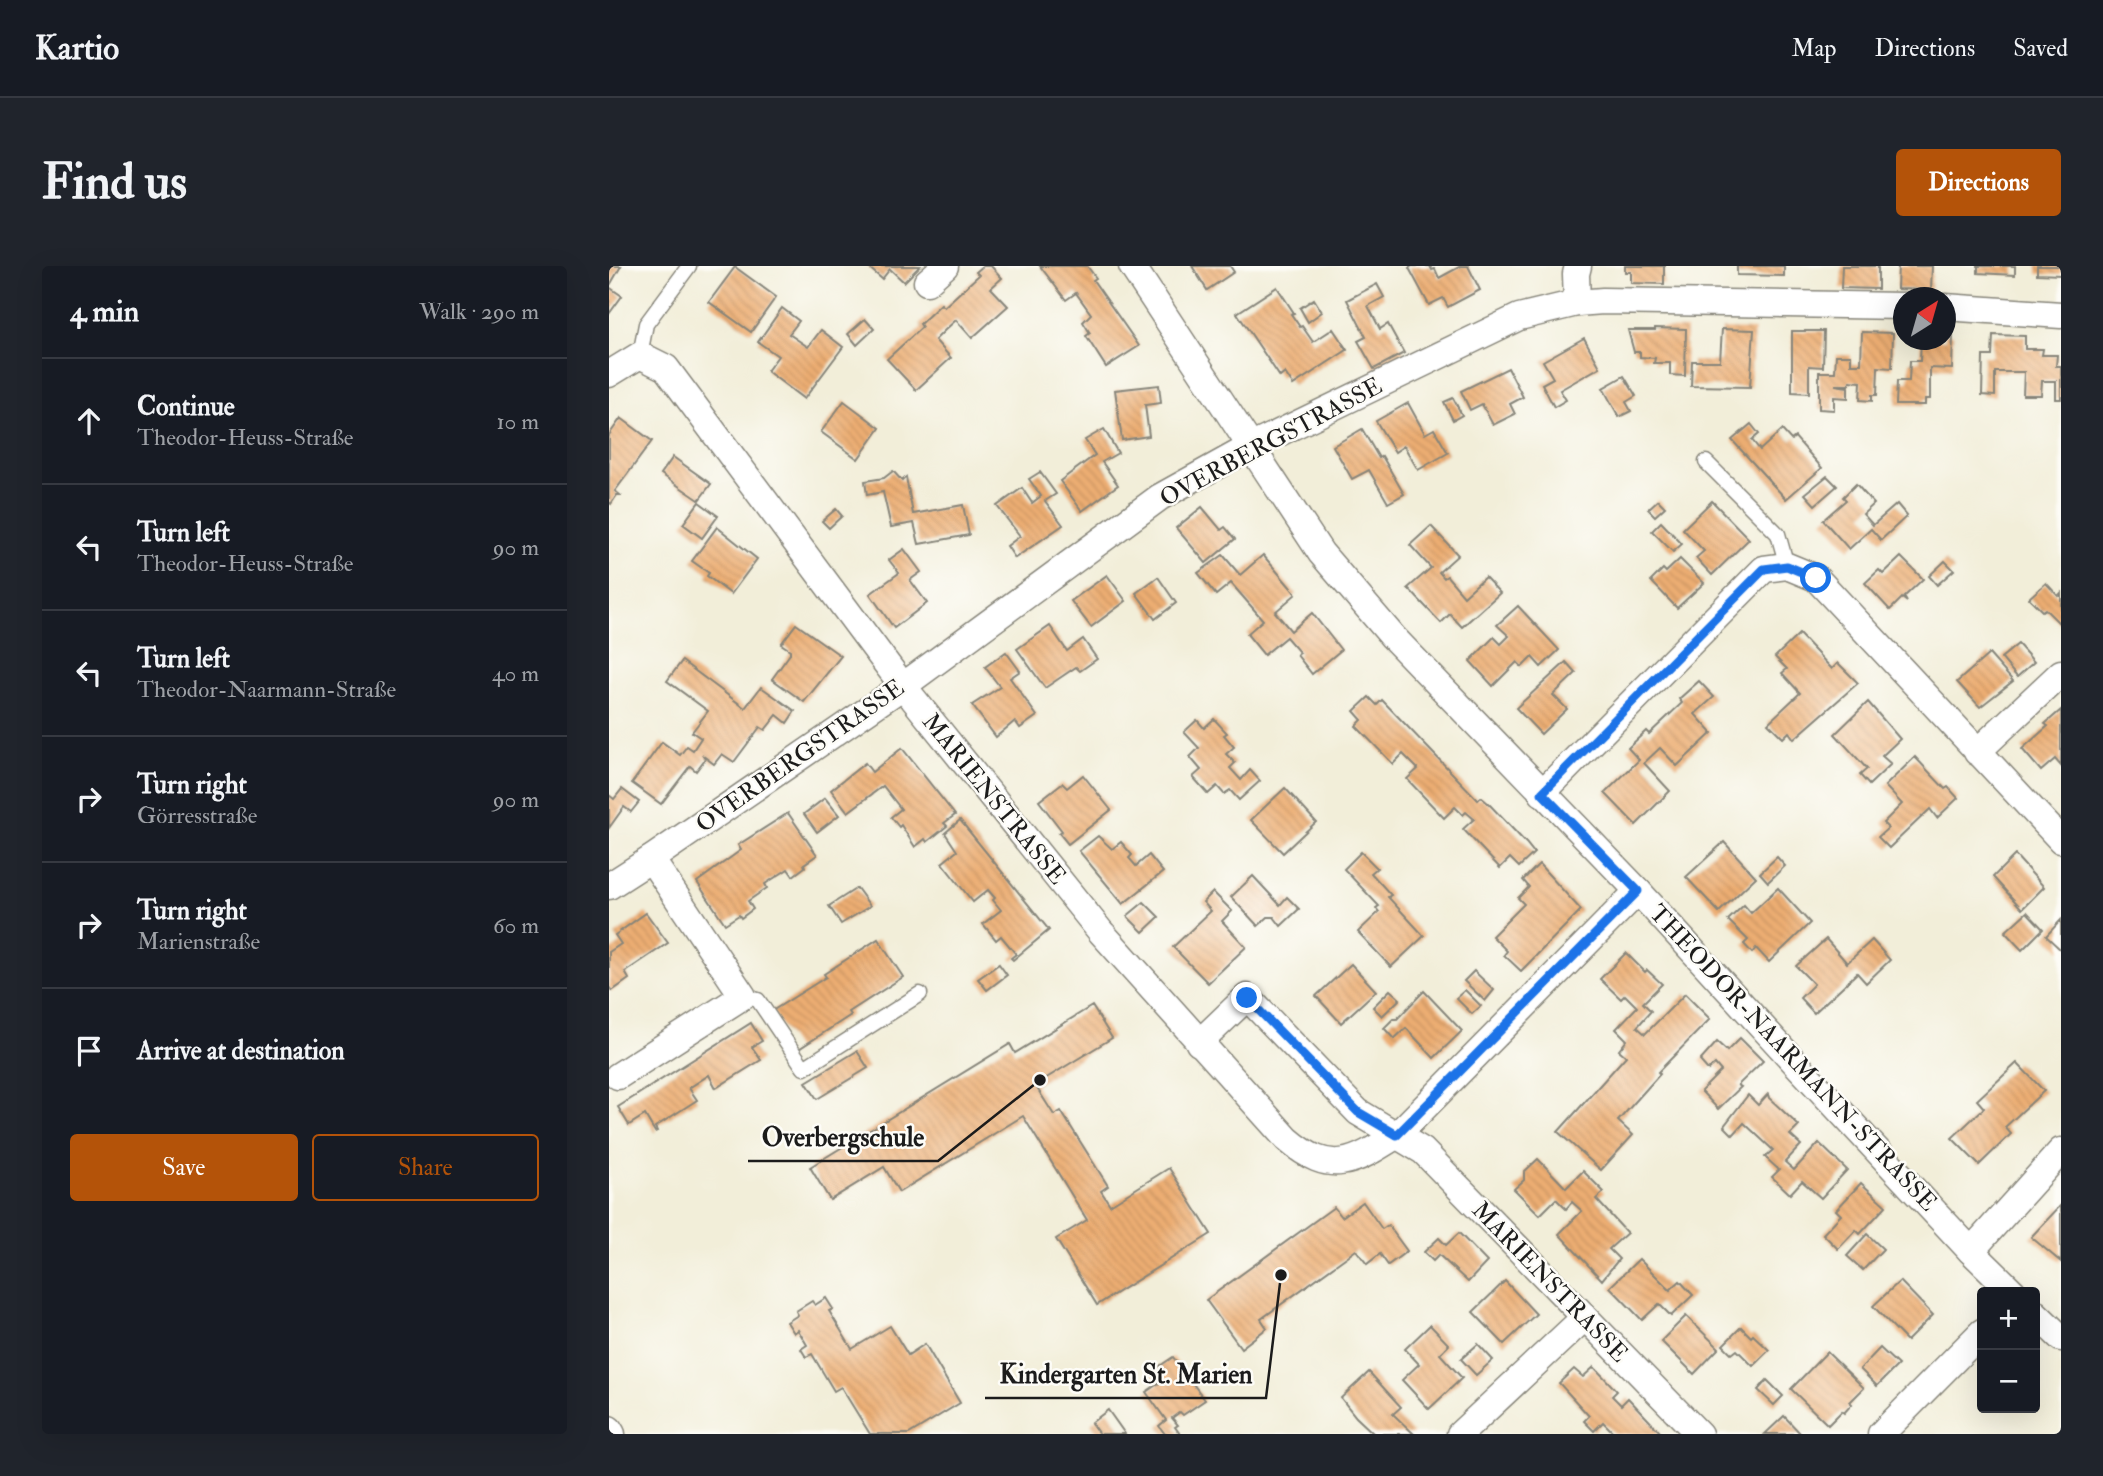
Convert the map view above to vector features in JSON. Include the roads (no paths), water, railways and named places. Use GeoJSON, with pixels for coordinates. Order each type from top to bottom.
{"type":"FeatureCollection","features":[{"type":"Feature","properties":{"kind":"street","name":"THEODOR-NAARMANN-STRASSE"},"geometry":{"type":"LineString","coordinates":[[1132,266],[1321,553],[1393,637],[1638,891],[1971,1251],[2008,1287]]}},
{"type":"Feature","properties":{"kind":"street"},"geometry":{"type":"LineString","coordinates":[[1577,303],[1578,266]]}},
{"type":"Feature","properties":{"kind":"street","name":"OVERBERGSTRASSE"},"geometry":{"type":"LineString","coordinates":[[609,886],[903,686],[1160,497],[1250,447],[1519,317],[1577,303],[1626,301],[1893,306]]}},
{"type":"Feature","properties":{"kind":"street"},"geometry":{"type":"LineString","coordinates":[[1956,308],[2061,315]]}},
{"type":"Feature","properties":{"kind":"street"},"geometry":{"type":"LineString","coordinates":[[609,374],[640,355]]}},
{"type":"Feature","properties":{"kind":"street","name":"MARIENSTRASSE"},"geometry":{"type":"LineString","coordinates":[[640,355],[666,368],[903,686],[1101,932],[1287,1139],[1303,1153],[1336,1164],[1365,1155],[1397,1135]]}},
{"type":"Feature","properties":{"kind":"street"},"geometry":{"type":"LineString","coordinates":[[1542,793],[1764,569],[1787,566],[1816,578],[2061,840]]}},
{"type":"Feature","properties":{"kind":"street"},"geometry":{"type":"LineString","coordinates":[[1977,752],[2061,673]]}},
{"type":"Feature","properties":{"kind":"street"},"geometry":{"type":"LineString","coordinates":[[618,1076],[743,996],[651,859]]}},
{"type":"Feature","properties":{"kind":"street"},"geometry":{"type":"LineString","coordinates":[[1397,1135],[1638,891]]}},
{"type":"Feature","properties":{"kind":"street","name":"MARIENSTRASSE"},"geometry":{"type":"LineString","coordinates":[[1199,1043],[1247,998],[1358,1112],[1423,1151],[1699,1434]]}},
{"type":"Feature","properties":{"kind":"street"},"geometry":{"type":"LineString","coordinates":[[1971,1251],[2061,1151]]}},
{"type":"Feature","properties":{"kind":"street"},"geometry":{"type":"LineString","coordinates":[[1459,1434],[1584,1318]]}},
{"type":"Feature","properties":{"kind":"street"},"geometry":{"type":"LineString","coordinates":[[2040,1318],[2061,1338]]}},
{"type":"Feature","properties":{"kind":"street"},"geometry":{"type":"LineString","coordinates":[[1881,1434],[1977,1337]]}},
{"type":"Feature","properties":{"kind":"street"},"geometry":{"type":"LineString","coordinates":[[609,1429],[612,1434]]}},
{"type":"Feature","properties":{"kind":"lane"},"geometry":{"type":"LineString","coordinates":[[640,355],[646,324],[689,266]]}},
{"type":"Feature","properties":{"kind":"lane"},"geometry":{"type":"LineString","coordinates":[[1706,462],[1778,534],[1787,566]]}},
{"type":"Feature","properties":{"kind":"lane"},"geometry":{"type":"LineString","coordinates":[[743,996],[758,1000],[804,1068],[921,994]]}},
{"type":"Feature","properties":{"kind":"place","name":"Overbergschule"},"geometry":{"type":"Point","coordinates":[1040,1080]}},
{"type":"Feature","properties":{"kind":"place","name":"Kindergarten St. Marien"},"geometry":{"type":"Point","coordinates":[1281,1275]}}]}
